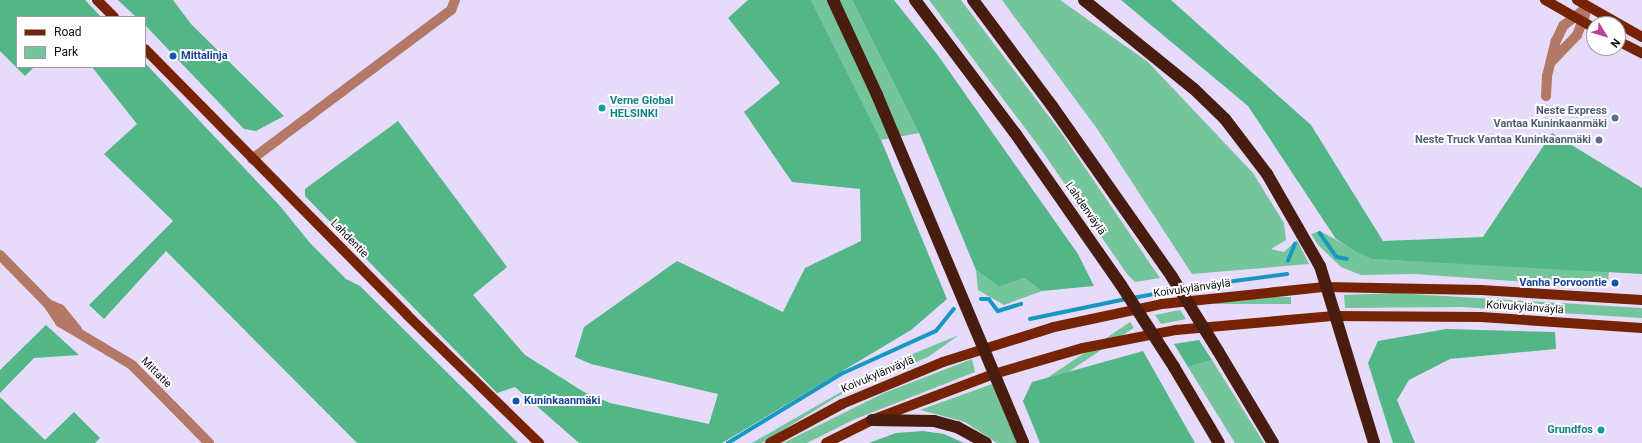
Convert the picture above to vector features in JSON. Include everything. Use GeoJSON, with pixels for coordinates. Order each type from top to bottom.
{"type":"FeatureCollection","features":[{"type":"Feature","properties":{"kind":"highway"},"geometry":{"type":"LineString","coordinates":[[833,0],[877,95],[1023,443]]}},
{"type":"Feature","properties":{"kind":"highway","name":"Lahdenväylä"},"geometry":{"type":"LineString","coordinates":[[915,0],[1015,133],[1121,285],[1174,367],[1219,443]]}},
{"type":"Feature","properties":{"kind":"highway"},"geometry":{"type":"LineString","coordinates":[[973,0],[1052,106],[1172,277],[1273,443]]}},
{"type":"Feature","properties":{"kind":"highway"},"geometry":{"type":"LineString","coordinates":[[1084,0],[1170,67],[1224,119],[1288,208],[1320,266],[1325,287],[1374,443]]}},
{"type":"Feature","properties":{"kind":"highway"},"geometry":{"type":"LineString","coordinates":[[872,420],[934,421],[957,427],[986,443]]}},
{"type":"Feature","properties":{"kind":"main road"},"geometry":{"type":"LineString","coordinates":[[98,0],[113,16]]}},
{"type":"Feature","properties":{"kind":"main road"},"geometry":{"type":"LineString","coordinates":[[1545,0],[1586,24]]}},
{"type":"Feature","properties":{"kind":"main road"},"geometry":{"type":"LineString","coordinates":[[1577,0],[1642,37]]}},
{"type":"Feature","properties":{"kind":"main road"},"geometry":{"type":"LineString","coordinates":[[1626,45],[1642,53]]}},
{"type":"Feature","properties":{"kind":"main road","name":"Lahdentie"},"geometry":{"type":"LineString","coordinates":[[146,49],[252,159],[539,443]]}},
{"type":"Feature","properties":{"kind":"main road","name":"Koivukylänväylä"},"geometry":{"type":"LineString","coordinates":[[770,443],[864,393],[982,348],[1090,318],[1162,304],[1325,287],[1482,290],[1642,300]]}},
{"type":"Feature","properties":{"kind":"main road","name":"Koivukylänväylä"},"geometry":{"type":"LineString","coordinates":[[826,443],[872,420],[994,374],[1083,348],[1176,330],[1334,316],[1481,317],[1642,328]]}},
{"type":"Feature","properties":{"kind":"street"},"geometry":{"type":"LineString","coordinates":[[252,159],[451,10],[455,0]]}},
{"type":"Feature","properties":{"kind":"street"},"geometry":{"type":"LineString","coordinates":[[1546,96],[1556,41],[1573,16],[1587,7]]}},
{"type":"Feature","properties":{"kind":"street"},"geometry":{"type":"LineString","coordinates":[[1552,61],[1583,23],[1587,7]]}},
{"type":"Feature","properties":{"kind":"street","name":"Mittatie"},"geometry":{"type":"LineString","coordinates":[[0,255],[48,304],[60,322],[77,330],[132,365],[209,443]]}},
{"type":"Feature","properties":{"kind":"green space"},"geometry":{"type":"Polygon","coordinates":[[[0,0],[85,0],[100,16],[16,16],[16,67],[0,51],[0,0]]]}},
{"type":"Feature","properties":{"kind":"green space"},"geometry":{"type":"Polygon","coordinates":[[[118,0],[173,0],[191,24],[284,116],[256,131],[244,129],[146,26],[146,16],[135,16],[118,0]]]}},
{"type":"Feature","properties":{"kind":"green space"},"geometry":{"type":"Polygon","coordinates":[[[748,0],[811,0],[881,140],[947,299],[911,330],[722,443],[579,443],[515,387],[497,393],[305,196],[305,189],[398,121],[507,267],[473,295],[525,355],[584,392],[610,403],[709,424],[718,394],[591,364],[575,357],[584,327],[677,261],[783,312],[805,268],[861,241],[860,189],[792,182],[744,112],[780,83],[728,18],[748,0]]]}},
{"type":"Feature","properties":{"kind":"green space"},"geometry":{"type":"Polygon","coordinates":[[[811,0],[852,0],[919,133],[881,140],[811,0]]]}},
{"type":"Feature","properties":{"kind":"green space"},"geometry":{"type":"Polygon","coordinates":[[[852,0],[894,0],[937,54],[1078,254],[1094,286],[1042,291],[1024,278],[999,287],[976,270],[919,133],[852,0]]]}},
{"type":"Feature","properties":{"kind":"green space"},"geometry":{"type":"Polygon","coordinates":[[[929,0],[961,0],[1060,131],[1160,278],[1135,282],[1127,274],[1040,148],[929,0]]]}},
{"type":"Feature","properties":{"kind":"green space"},"geometry":{"type":"Polygon","coordinates":[[[1002,0],[1060,0],[1148,62],[1253,173],[1284,223],[1286,240],[1271,249],[1284,252],[1297,240],[1309,264],[1192,274],[1098,130],[1002,0]]]}},
{"type":"Feature","properties":{"kind":"green space"},"geometry":{"type":"Polygon","coordinates":[[[1121,0],[1171,0],[1311,125],[1383,241],[1483,237],[1552,133],[1642,188],[1642,274],[1371,259],[1355,251],[1336,239],[1248,106],[1121,0]]]}},
{"type":"Feature","properties":{"kind":"green space"},"geometry":{"type":"Polygon","coordinates":[[[146,64],[280,206],[310,243],[346,279],[360,286],[518,443],[357,443],[166,251],[104,319],[89,305],[173,221],[104,154],[137,124],[93,68],[146,68],[146,64]]]}},
{"type":"Feature","properties":{"kind":"green space"},"geometry":{"type":"Polygon","coordinates":[[[17,68],[33,68],[25,76],[17,68]]]}},
{"type":"Feature","properties":{"kind":"green space"},"geometry":{"type":"Polygon","coordinates":[[[1320,231],[1371,259],[1609,271],[1608,283],[1567,285],[1415,274],[1361,275],[1341,267],[1318,245],[1311,234],[1320,231]]]}},
{"type":"Feature","properties":{"kind":"green space"},"geometry":{"type":"Polygon","coordinates":[[[976,270],[999,287],[1024,278],[1042,291],[1004,305],[978,290],[976,270]]]}},
{"type":"Feature","properties":{"kind":"green space"},"geometry":{"type":"Polygon","coordinates":[[[1395,293],[1642,308],[1642,318],[1461,307],[1345,308],[1344,295],[1395,293]]]}},
{"type":"Feature","properties":{"kind":"green space"},"geometry":{"type":"Polygon","coordinates":[[[1206,297],[1291,297],[1291,304],[1206,304],[1206,297]]]}},
{"type":"Feature","properties":{"kind":"green space"},"geometry":{"type":"Polygon","coordinates":[[[1180,310],[1186,319],[1161,324],[1155,315],[1180,310]]]}},
{"type":"Feature","properties":{"kind":"green space"},"geometry":{"type":"Polygon","coordinates":[[[1130,322],[1134,328],[1041,390],[1037,385],[1130,322]]]}},
{"type":"Feature","properties":{"kind":"green space"},"geometry":{"type":"Polygon","coordinates":[[[46,325],[79,355],[34,358],[0,393],[0,370],[46,325]]]}},
{"type":"Feature","properties":{"kind":"green space"},"geometry":{"type":"Polygon","coordinates":[[[1446,329],[1555,332],[1556,349],[1450,359],[1409,380],[1397,400],[1415,443],[1393,443],[1368,363],[1378,341],[1446,329]]]}},
{"type":"Feature","properties":{"kind":"green space"},"geometry":{"type":"Polygon","coordinates":[[[959,335],[928,357],[838,396],[762,443],[752,443],[893,362],[959,335]]]}},
{"type":"Feature","properties":{"kind":"green space"},"geometry":{"type":"Polygon","coordinates":[[[1199,340],[1212,360],[1188,367],[1174,344],[1199,340]]]}},
{"type":"Feature","properties":{"kind":"green space"},"geometry":{"type":"Polygon","coordinates":[[[1143,351],[1195,443],[1040,443],[1023,401],[1032,382],[1143,351]]]}},
{"type":"Feature","properties":{"kind":"green space"},"geometry":{"type":"Polygon","coordinates":[[[972,359],[975,372],[853,420],[807,443],[783,443],[884,393],[972,359]]]}},
{"type":"Feature","properties":{"kind":"green space"},"geometry":{"type":"Polygon","coordinates":[[[1212,360],[1264,443],[1235,443],[1188,367],[1212,360]]]}},
{"type":"Feature","properties":{"kind":"green space"},"geometry":{"type":"Polygon","coordinates":[[[992,384],[1017,443],[997,443],[965,422],[920,410],[992,384]]]}},
{"type":"Feature","properties":{"kind":"green space"},"geometry":{"type":"Polygon","coordinates":[[[0,397],[45,440],[74,412],[100,438],[95,443],[0,443],[0,397]]]}},
{"type":"Feature","properties":{"kind":"green space"},"geometry":{"type":"Polygon","coordinates":[[[923,431],[944,434],[964,443],[869,443],[896,433],[923,431]]]}},
{"type":"Feature","properties":{"kind":"waterway"},"geometry":{"type":"LineString","coordinates":[[1320,233],[1337,257],[1347,259]]}},
{"type":"Feature","properties":{"kind":"waterway"},"geometry":{"type":"LineString","coordinates":[[1288,261],[1295,244]]}},
{"type":"Feature","properties":{"kind":"waterway"},"geometry":{"type":"LineString","coordinates":[[1182,288],[1287,274]]}},
{"type":"Feature","properties":{"kind":"waterway"},"geometry":{"type":"LineString","coordinates":[[1133,298],[1176,290]]}},
{"type":"Feature","properties":{"kind":"waterway"},"geometry":{"type":"LineString","coordinates":[[981,299],[989,299],[998,311],[1021,304]]}},
{"type":"Feature","properties":{"kind":"waterway"},"geometry":{"type":"LineString","coordinates":[[1030,319],[1127,299]]}},
{"type":"Feature","properties":{"kind":"waterway"},"geometry":{"type":"LineString","coordinates":[[728,443],[841,374],[936,331],[954,309]]}},
{"type":"Feature","properties":{"kind":"place","name":"Mittalinja"},"geometry":{"type":"Point","coordinates":[173,56]}},
{"type":"Feature","properties":{"kind":"place","name":"Verne Global HELSINKI"},"geometry":{"type":"Point","coordinates":[602,108]}},
{"type":"Feature","properties":{"kind":"place","name":"Neste Express Vantaa Kuninkaanmäki"},"geometry":{"type":"Point","coordinates":[1615,118]}},
{"type":"Feature","properties":{"kind":"place","name":"Neste Truck Vantaa Kuninkaanmäki"},"geometry":{"type":"Point","coordinates":[1599,140]}},
{"type":"Feature","properties":{"kind":"place","name":"Vanha Porvoontie"},"geometry":{"type":"Point","coordinates":[1615,283]}},
{"type":"Feature","properties":{"kind":"place","name":"Kuninkaanmäki"},"geometry":{"type":"Point","coordinates":[516,401]}},
{"type":"Feature","properties":{"kind":"place","name":"Grundfos"},"geometry":{"type":"Point","coordinates":[1601,430]}}]}
